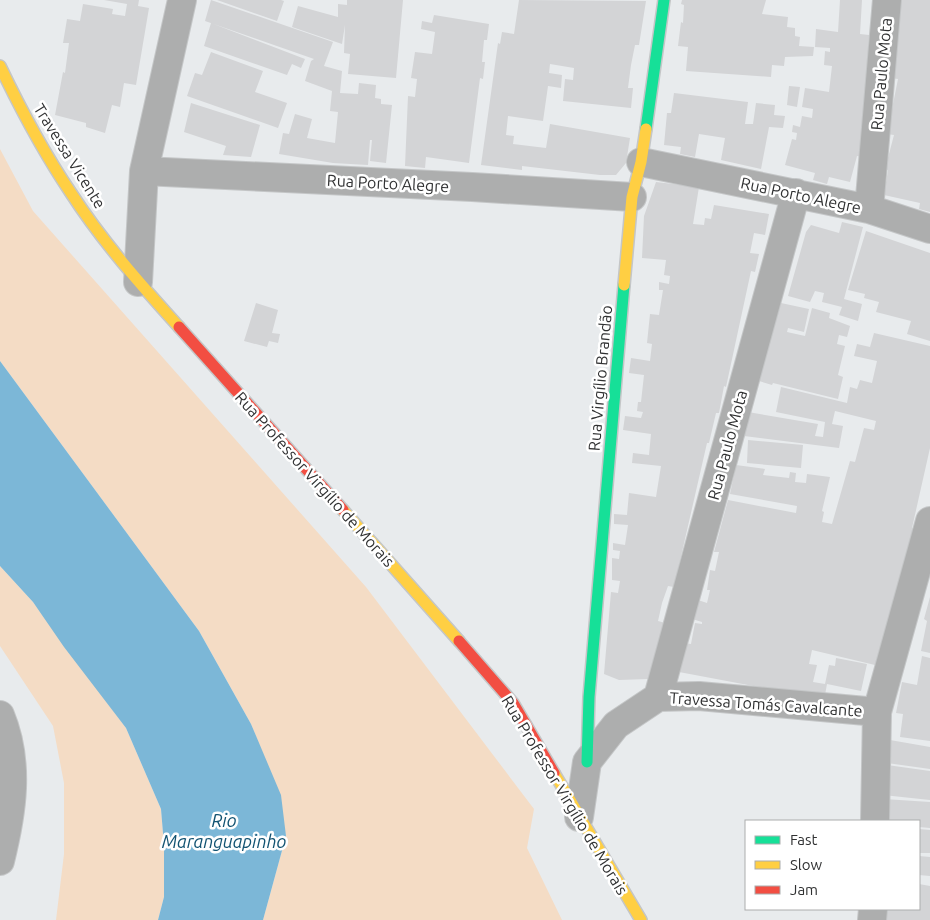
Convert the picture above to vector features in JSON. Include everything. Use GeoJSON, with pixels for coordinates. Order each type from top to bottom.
{"type":"FeatureCollection","features":[{"type":"Feature","properties":{"kind":"main road","name":"Rua Virgílio Brandão"},"geometry":{"type":"LineString","coordinates":[[587,762],[589,698],[632,197],[641,162],[664,0]]}},
{"type":"Feature","properties":{"kind":"main road","name":"Travessa Vicente"},"geometry":{"type":"LineString","coordinates":[[0,66],[22,112],[71,194],[138,282]]}},
{"type":"Feature","properties":{"kind":"main road","name":"Rua Professor Virgílio de Morais"},"geometry":{"type":"LineString","coordinates":[[138,282],[391,563],[513,703],[640,920]]}},
{"type":"Feature","properties":{"kind":"street"},"geometry":{"type":"LineString","coordinates":[[138,282],[144,171],[182,0]]}},
{"type":"Feature","properties":{"kind":"street","name":"Rua Paulo Mota"},"geometry":{"type":"LineString","coordinates":[[869,209],[887,0]]}},
{"type":"Feature","properties":{"kind":"street","name":"Rua Porto Alegre"},"geometry":{"type":"LineString","coordinates":[[641,162],[869,209],[930,229]]}},
{"type":"Feature","properties":{"kind":"street","name":"Rua Porto Alegre"},"geometry":{"type":"LineString","coordinates":[[144,171],[632,197]]}},
{"type":"Feature","properties":{"kind":"street","name":"Rua Paulo Mota"},"geometry":{"type":"LineString","coordinates":[[658,697],[796,193]]}},
{"type":"Feature","properties":{"kind":"street"},"geometry":{"type":"LineString","coordinates":[[875,820],[877,712],[930,521]]}},
{"type":"Feature","properties":{"kind":"street","name":"Travessa Tomás Cavalcante"},"geometry":{"type":"LineString","coordinates":[[579,817],[587,762],[616,725],[658,697],[699,696],[877,712]]}},
{"type":"Feature","properties":{"kind":"street"},"geometry":{"type":"LineString","coordinates":[[0,715],[10,748],[13,774],[12,801],[0,862]]}},
{"type":"Feature","properties":{"kind":"shaded area"},"geometry":{"type":"Polygon","coordinates":[[[0,149],[33,211],[366,587],[534,809],[527,848],[562,920],[263,920],[286,836],[264,756],[251,724],[199,631],[0,361],[0,149]]]}},
{"type":"Feature","properties":{"kind":"shaded area"},"geometry":{"type":"Polygon","coordinates":[[[0,566],[33,602],[126,728],[161,809],[164,845],[164,897],[158,920],[56,920],[64,854],[64,783],[53,726],[0,646],[0,566]]]}},
{"type":"Feature","properties":{"kind":"water","name":"Rio Maranguapinho"},"geometry":{"type":"Polygon","coordinates":[[[0,361],[199,631],[251,724],[281,795],[286,836],[263,920],[158,920],[164,897],[164,845],[161,809],[126,728],[64,647],[33,602],[0,566],[0,361]]]}},
{"type":"Feature","properties":{"kind":"building"},"geometry":{"type":"Polygon","coordinates":[[[104,0],[139,0],[138,6],[149,8],[136,85],[124,83],[120,107],[112,105],[105,133],[86,127],[86,123],[55,115],[63,72],[65,73],[69,43],[63,43],[67,19],[80,21],[83,4],[113,9],[112,14],[125,16],[127,4],[104,0]]]}},
{"type":"Feature","properties":{"kind":"building"},"geometry":{"type":"Polygon","coordinates":[[[211,0],[333,42],[324,66],[342,71],[340,93],[358,94],[359,83],[376,85],[375,98],[381,99],[381,104],[392,105],[386,163],[370,161],[372,140],[370,140],[368,165],[333,163],[279,154],[283,133],[289,134],[295,114],[312,119],[307,138],[335,143],[338,112],[330,111],[332,91],[305,81],[311,61],[314,59],[205,21],[211,0]]]}},
{"type":"Feature","properties":{"kind":"building"},"geometry":{"type":"Polygon","coordinates":[[[217,0],[281,0],[284,1],[277,21],[217,0]]]}},
{"type":"Feature","properties":{"kind":"building"},"geometry":{"type":"Polygon","coordinates":[[[347,0],[403,0],[396,78],[348,74],[350,54],[344,53],[345,25],[342,44],[292,27],[298,6],[338,17],[338,4],[347,5],[347,0]]]}},
{"type":"Feature","properties":{"kind":"building"},"geometry":{"type":"Polygon","coordinates":[[[519,0],[646,1],[639,45],[635,45],[631,65],[628,88],[633,88],[631,108],[563,101],[565,79],[573,80],[574,68],[550,64],[549,73],[562,75],[561,88],[548,86],[543,121],[508,116],[506,135],[514,136],[513,144],[546,148],[550,124],[630,138],[626,163],[616,175],[600,175],[522,166],[522,170],[481,165],[498,43],[500,44],[502,32],[514,34],[519,0]]]}},
{"type":"Feature","properties":{"kind":"building"},"geometry":{"type":"Polygon","coordinates":[[[682,0],[766,0],[762,14],[788,17],[787,27],[795,28],[795,36],[800,37],[799,46],[814,47],[813,56],[785,57],[784,66],[772,65],[771,77],[686,71],[688,47],[678,46],[681,22],[683,23],[684,5],[681,4],[682,0]]]}},
{"type":"Feature","properties":{"kind":"building"},"geometry":{"type":"Polygon","coordinates":[[[840,0],[862,0],[860,34],[869,35],[867,70],[870,71],[863,157],[857,156],[850,182],[829,177],[827,184],[813,180],[815,173],[785,165],[792,139],[796,140],[797,133],[792,132],[793,125],[800,127],[802,116],[812,118],[813,109],[802,107],[805,88],[829,92],[832,66],[824,65],[825,51],[830,52],[830,48],[815,47],[816,29],[838,32],[840,0]]]}},
{"type":"Feature","properties":{"kind":"building"},"geometry":{"type":"Polygon","coordinates":[[[900,0],[930,0],[930,212],[919,209],[920,203],[884,195],[888,170],[885,169],[894,135],[887,134],[898,79],[891,78],[900,0]]]}},
{"type":"Feature","properties":{"kind":"building"},"geometry":{"type":"Polygon","coordinates":[[[434,15],[489,24],[487,40],[484,40],[482,62],[485,62],[483,79],[480,78],[469,163],[426,157],[425,168],[405,166],[408,96],[415,97],[417,79],[411,78],[415,52],[432,54],[435,32],[421,29],[422,21],[432,23],[434,15]]]}},
{"type":"Feature","properties":{"kind":"building"},"geometry":{"type":"Polygon","coordinates":[[[211,23],[305,59],[301,68],[292,64],[287,75],[204,46],[211,23]]]}},
{"type":"Feature","properties":{"kind":"building"},"geometry":{"type":"Polygon","coordinates":[[[211,52],[263,71],[255,92],[287,103],[278,128],[187,96],[195,73],[202,75],[211,52]]]}},
{"type":"Feature","properties":{"kind":"building"},"geometry":{"type":"Polygon","coordinates":[[[789,86],[800,87],[797,107],[787,105],[789,86]]]}},
{"type":"Feature","properties":{"kind":"building"},"geometry":{"type":"Polygon","coordinates":[[[674,93],[748,102],[745,124],[753,124],[756,103],[775,105],[774,115],[785,116],[783,128],[769,127],[761,169],[721,160],[725,138],[699,134],[695,157],[680,154],[681,147],[664,145],[667,113],[671,113],[674,93]]]}},
{"type":"Feature","properties":{"kind":"building"},"geometry":{"type":"Polygon","coordinates":[[[191,103],[260,125],[251,157],[223,155],[226,146],[184,132],[191,103]]]}},
{"type":"Feature","properties":{"kind":"building"},"geometry":{"type":"Polygon","coordinates":[[[656,182],[699,187],[693,224],[704,225],[705,218],[711,219],[714,205],[769,214],[765,235],[754,233],[750,253],[759,254],[755,272],[751,271],[726,387],[724,386],[719,413],[716,413],[709,443],[707,443],[674,587],[668,586],[662,603],[658,621],[665,623],[648,679],[619,680],[604,674],[611,592],[618,593],[620,581],[612,580],[612,558],[619,559],[620,551],[613,550],[613,543],[625,545],[628,525],[614,524],[614,514],[627,515],[629,493],[656,497],[661,466],[632,463],[633,453],[649,455],[651,434],[623,430],[625,416],[641,418],[643,412],[637,411],[638,402],[641,402],[644,375],[629,373],[631,358],[650,361],[652,344],[647,343],[650,314],[659,315],[663,290],[659,290],[659,282],[669,284],[670,276],[664,275],[666,260],[642,258],[644,216],[656,182]]]}},
{"type":"Feature","properties":{"kind":"building"},"geometry":{"type":"Polygon","coordinates":[[[842,222],[863,227],[844,299],[862,304],[858,321],[839,315],[842,307],[822,302],[824,293],[815,291],[810,302],[788,296],[806,232],[811,225],[839,233],[842,222]]]}},
{"type":"Feature","properties":{"kind":"building"},"geometry":{"type":"Polygon","coordinates":[[[866,231],[930,253],[930,341],[907,334],[911,321],[876,312],[879,302],[864,298],[865,294],[848,290],[866,231]]]}},
{"type":"Feature","properties":{"kind":"building"},"geometry":{"type":"Polygon","coordinates":[[[256,303],[278,310],[272,333],[280,334],[278,343],[269,341],[267,347],[244,341],[256,303]]]}},
{"type":"Feature","properties":{"kind":"building"},"geometry":{"type":"Polygon","coordinates":[[[781,303],[809,309],[804,332],[788,328],[787,332],[805,336],[812,308],[830,313],[829,318],[850,326],[847,337],[839,335],[837,344],[845,346],[838,375],[843,377],[838,399],[759,381],[781,303]]]}},
{"type":"Feature","properties":{"kind":"building"},"geometry":{"type":"Polygon","coordinates":[[[874,333],[930,346],[930,448],[912,528],[915,530],[884,640],[882,640],[875,665],[812,650],[809,664],[817,665],[813,682],[825,684],[829,665],[835,666],[836,658],[867,664],[861,691],[827,684],[825,695],[786,692],[679,672],[684,643],[691,644],[695,623],[702,624],[702,622],[692,619],[698,600],[707,603],[710,590],[707,590],[710,570],[715,571],[719,552],[714,552],[728,500],[796,513],[797,506],[730,494],[736,465],[765,469],[763,475],[789,478],[790,472],[796,473],[795,482],[806,483],[807,474],[830,477],[822,511],[824,512],[822,522],[832,524],[850,461],[855,462],[864,428],[874,430],[876,421],[835,411],[832,424],[843,426],[839,448],[744,436],[748,412],[818,424],[815,436],[823,437],[825,422],[776,412],[781,387],[847,403],[850,387],[857,389],[860,380],[872,383],[877,361],[854,356],[857,344],[870,347],[874,333]]]}},
{"type":"Feature","properties":{"kind":"building"},"geometry":{"type":"Polygon","coordinates":[[[748,440],[803,445],[801,468],[747,463],[748,440]]]}},
{"type":"Feature","properties":{"kind":"building"},"geometry":{"type":"Polygon","coordinates":[[[930,597],[930,653],[921,651],[927,621],[924,619],[930,597]]]}},
{"type":"Feature","properties":{"kind":"building"},"geometry":{"type":"Polygon","coordinates":[[[922,656],[930,658],[930,741],[900,737],[903,714],[896,713],[902,682],[917,685],[922,656]]]}},
{"type":"Feature","properties":{"kind":"building"},"geometry":{"type":"Polygon","coordinates":[[[890,740],[930,747],[930,769],[887,763],[890,740]]]}},
{"type":"Feature","properties":{"kind":"building"},"geometry":{"type":"Polygon","coordinates":[[[887,765],[930,771],[930,800],[883,795],[887,765]]]}},
{"type":"Feature","properties":{"kind":"building"},"geometry":{"type":"Polygon","coordinates":[[[884,799],[930,802],[930,828],[920,827],[920,820],[883,820],[884,799]]]}},
{"type":"Feature","properties":{"kind":"building"},"geometry":{"type":"Polygon","coordinates":[[[920,829],[930,830],[930,853],[920,853],[920,829]]]}},
{"type":"Feature","properties":{"kind":"building"},"geometry":{"type":"Polygon","coordinates":[[[920,856],[930,857],[930,876],[920,875],[920,856]]]}},
{"type":"Feature","properties":{"kind":"building"},"geometry":{"type":"Polygon","coordinates":[[[920,884],[930,886],[930,920],[876,920],[876,910],[920,910],[920,884]]]}},
{"type":"Feature","properties":{"kind":"traffic: fast"},"geometry":{"type":"LineString","coordinates":[[646,129],[664,0]]}},
{"type":"Feature","properties":{"kind":"traffic: fast"},"geometry":{"type":"LineString","coordinates":[[587,762],[589,697],[624,285]]}},
{"type":"Feature","properties":{"kind":"traffic: slow"},"geometry":{"type":"LineString","coordinates":[[0,66],[42,147],[83,211],[122,262],[179,327]]}},
{"type":"Feature","properties":{"kind":"traffic: slow"},"geometry":{"type":"LineString","coordinates":[[624,285],[632,197],[641,162],[646,129]]}},
{"type":"Feature","properties":{"kind":"traffic: slow"},"geometry":{"type":"LineString","coordinates":[[343,510],[459,641]]}},
{"type":"Feature","properties":{"kind":"traffic: slow"},"geometry":{"type":"LineString","coordinates":[[554,773],[641,920]]}},
{"type":"Feature","properties":{"kind":"traffic: jam"},"geometry":{"type":"LineString","coordinates":[[179,327],[343,510]]}},
{"type":"Feature","properties":{"kind":"traffic: jam"},"geometry":{"type":"LineString","coordinates":[[459,641],[513,703],[554,773]]}}]}
